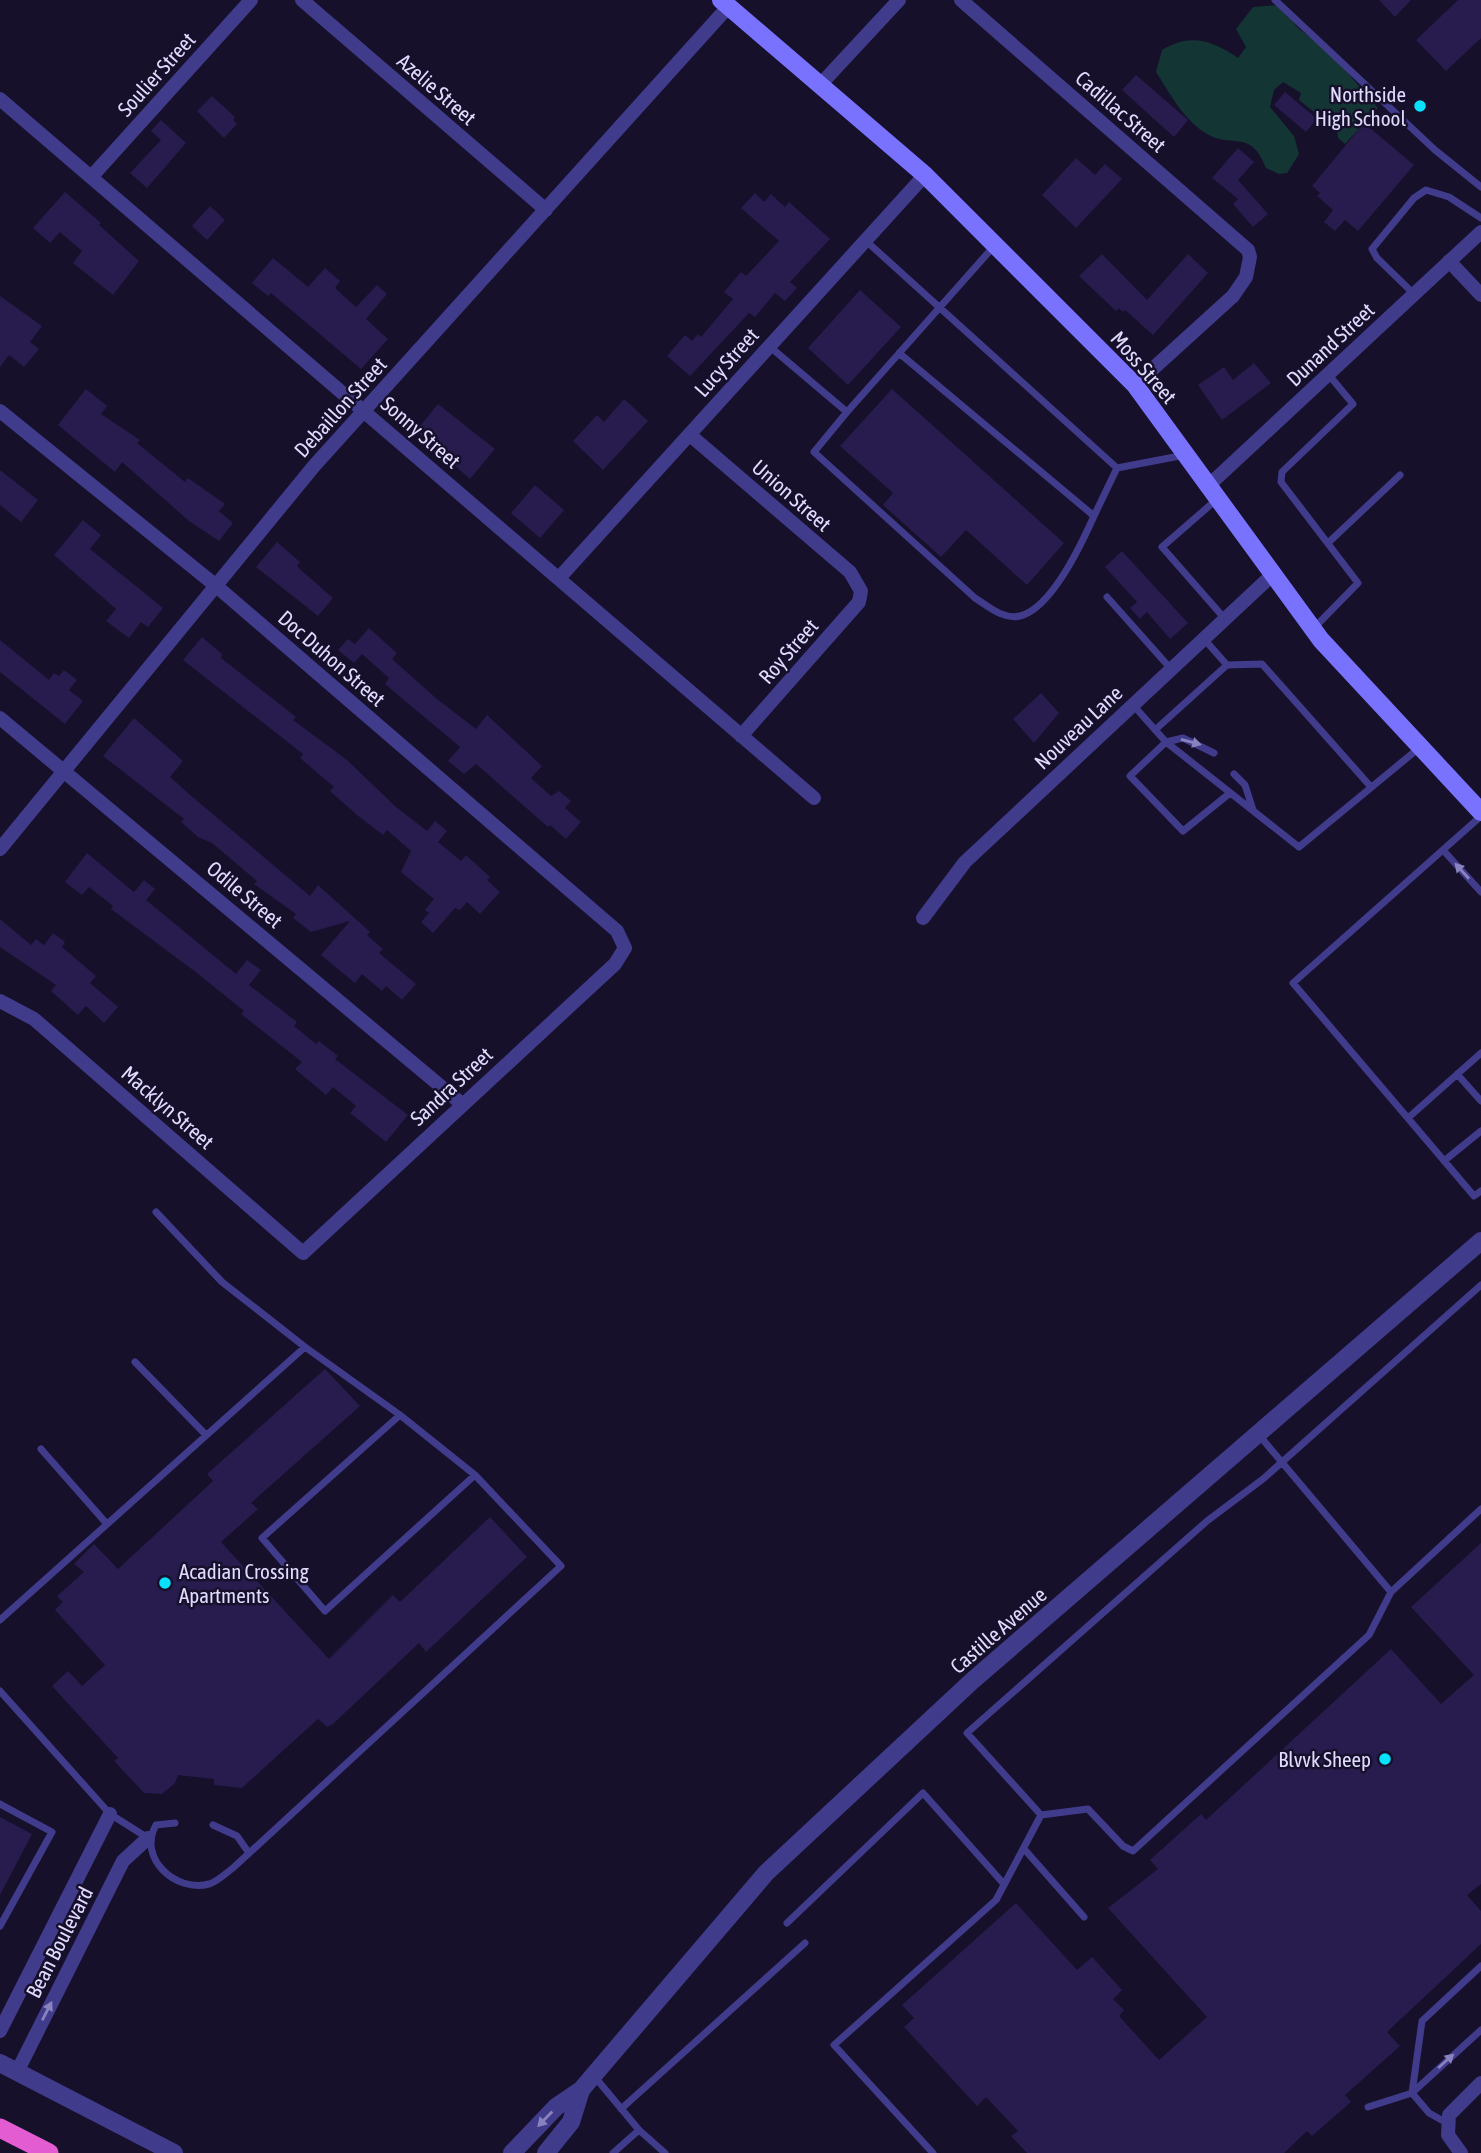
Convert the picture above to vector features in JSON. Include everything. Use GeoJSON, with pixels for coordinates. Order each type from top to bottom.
{"type":"FeatureCollection","features":[{"type":"Feature","properties":{"kind":"highway"},"geometry":{"type":"LineString","coordinates":[[0,2128],[49,2153]]}},
{"type":"Feature","properties":{"kind":"main road","name":"Moss Street"},"geometry":{"type":"LineString","coordinates":[[724,3],[925,175],[1135,385],[1271,576],[1313,629],[1481,814]]}},
{"type":"Feature","properties":{"kind":"street","name":"Soulier Street"},"geometry":{"type":"LineString","coordinates":[[93,175],[251,0]]}},
{"type":"Feature","properties":{"kind":"street","name":"Azelie Street"},"geometry":{"type":"LineString","coordinates":[[302,0],[546,210]]}},
{"type":"Feature","properties":{"kind":"street"},"geometry":{"type":"LineString","coordinates":[[820,85],[899,0]]}},
{"type":"Feature","properties":{"kind":"street","name":"Cadillac Street"},"geometry":{"type":"LineString","coordinates":[[961,0],[1238,240],[1250,257],[1246,277],[1233,296],[1135,385]]}},
{"type":"Feature","properties":{"kind":"street","name":"Debaillon Street"},"geometry":{"type":"LineString","coordinates":[[0,849],[215,585],[365,411],[546,210],[724,3]]}},
{"type":"Feature","properties":{"kind":"street","name":"Sonny Street"},"geometry":{"type":"LineString","coordinates":[[0,99],[93,175],[814,798]]}},
{"type":"Feature","properties":{"kind":"street","name":"Lucy Street"},"geometry":{"type":"LineString","coordinates":[[559,579],[864,239],[925,175]]}},
{"type":"Feature","properties":{"kind":"street","name":"Dunand Street"},"geometry":{"type":"LineString","coordinates":[[1212,493],[1328,374],[1481,232]]}},
{"type":"Feature","properties":{"kind":"street"},"geometry":{"type":"LineString","coordinates":[[1449,261],[1481,295]]}},
{"type":"Feature","properties":{"kind":"street","name":"Doc Duhon Street"},"geometry":{"type":"LineString","coordinates":[[0,411],[215,585],[617,932],[625,948]]}},
{"type":"Feature","properties":{"kind":"street","name":"Union Street"},"geometry":{"type":"LineString","coordinates":[[690,435],[850,572],[861,591]]}},
{"type":"Feature","properties":{"kind":"street","name":"Nouveau Lane"},"geometry":{"type":"LineString","coordinates":[[923,918],[965,862],[1271,576]]}},
{"type":"Feature","properties":{"kind":"street","name":"Roy Street"},"geometry":{"type":"LineString","coordinates":[[741,736],[859,602],[861,591]]}},
{"type":"Feature","properties":{"kind":"street","name":"Odile Street"},"geometry":{"type":"LineString","coordinates":[[0,718],[462,1104]]}},
{"type":"Feature","properties":{"kind":"street","name":"Sandra Street"},"geometry":{"type":"LineString","coordinates":[[303,1252],[615,964],[625,948]]}},
{"type":"Feature","properties":{"kind":"street","name":"Macklyn Street"},"geometry":{"type":"LineString","coordinates":[[1,1002],[34,1019],[303,1252]]}},
{"type":"Feature","properties":{"kind":"street","name":"Castille Avenue"},"geometry":{"type":"LineString","coordinates":[[512,2153],[556,2107],[581,2090],[594,2076],[766,1873],[972,1681],[1481,1241]]}},
{"type":"Feature","properties":{"kind":"street","name":"Bean Boulevard"},"geometry":{"type":"LineString","coordinates":[[0,2031],[110,1814]]}},
{"type":"Feature","properties":{"kind":"street","name":"Bean Boulevard"},"geometry":{"type":"LineString","coordinates":[[17,2072],[123,1861],[148,1838]]}},
{"type":"Feature","properties":{"kind":"street"},"geometry":{"type":"LineString","coordinates":[[0,2063],[174,2153]]}},
{"type":"Feature","properties":{"kind":"street"},"geometry":{"type":"LineString","coordinates":[[1461,2153],[1448,2135],[1447,2124],[1452,2110],[1481,2083]]}},
{"type":"Feature","properties":{"kind":"street","name":"Castille Avenue"},"geometry":{"type":"LineString","coordinates":[[546,2153],[571,2122],[581,2090]]}},
{"type":"Feature","properties":{"kind":"lane"},"geometry":{"type":"LineString","coordinates":[[1279,1],[1435,150],[1481,187]]}},
{"type":"Feature","properties":{"kind":"lane"},"geometry":{"type":"LineString","coordinates":[[1414,294],[1377,258],[1373,249],[1378,239],[1414,198],[1426,190],[1437,192],[1481,218]]}},
{"type":"Feature","properties":{"kind":"lane"},"geometry":{"type":"LineString","coordinates":[[864,239],[1117,468]]}},
{"type":"Feature","properties":{"kind":"lane"},"geometry":{"type":"LineString","coordinates":[[995,245],[814,452],[975,598],[999,614],[1020,616],[1040,603],[1075,559],[1117,468]]}},
{"type":"Feature","properties":{"kind":"lane"},"geometry":{"type":"LineString","coordinates":[[769,346],[847,412]]}},
{"type":"Feature","properties":{"kind":"lane"},"geometry":{"type":"LineString","coordinates":[[899,353],[1094,516]]}},
{"type":"Feature","properties":{"kind":"lane"},"geometry":{"type":"LineString","coordinates":[[1313,629],[1358,583],[1281,482],[1282,472],[1353,404],[1328,374]]}},
{"type":"Feature","properties":{"kind":"lane"},"geometry":{"type":"LineString","coordinates":[[1117,468],[1185,456]]}},
{"type":"Feature","properties":{"kind":"lane"},"geometry":{"type":"LineString","coordinates":[[1328,542],[1400,475]]}},
{"type":"Feature","properties":{"kind":"lane"},"geometry":{"type":"LineString","coordinates":[[1212,493],[1162,547],[1225,619]]}},
{"type":"Feature","properties":{"kind":"lane"},"geometry":{"type":"LineString","coordinates":[[1107,597],[1171,669]]}},
{"type":"Feature","properties":{"kind":"lane"},"geometry":{"type":"LineString","coordinates":[[1204,639],[1227,665]]}},
{"type":"Feature","properties":{"kind":"lane"},"geometry":{"type":"LineString","coordinates":[[1156,730],[1227,665],[1262,664],[1371,787]]}},
{"type":"Feature","properties":{"kind":"lane"},"geometry":{"type":"LineString","coordinates":[[1133,705],[1166,742],[1299,847],[1420,747]]}},
{"type":"Feature","properties":{"kind":"lane"},"geometry":{"type":"LineString","coordinates":[[1214,753],[1183,738],[1166,742],[1130,776],[1183,831],[1230,793]]}},
{"type":"Feature","properties":{"kind":"lane"},"geometry":{"type":"LineString","coordinates":[[1234,774],[1245,785],[1254,811]]}},
{"type":"Feature","properties":{"kind":"lane"},"geometry":{"type":"LineString","coordinates":[[1481,814],[1293,983],[1475,1196],[1481,1191]]}},
{"type":"Feature","properties":{"kind":"lane"},"geometry":{"type":"LineString","coordinates":[[1443,850],[1481,892]]}},
{"type":"Feature","properties":{"kind":"lane"},"geometry":{"type":"LineString","coordinates":[[1408,1118],[1481,1053]]}},
{"type":"Feature","properties":{"kind":"lane"},"geometry":{"type":"LineString","coordinates":[[1457,1074],[1481,1101]]}},
{"type":"Feature","properties":{"kind":"lane"},"geometry":{"type":"LineString","coordinates":[[1444,1161],[1481,1131]]}},
{"type":"Feature","properties":{"kind":"lane"},"geometry":{"type":"LineString","coordinates":[[156,1212],[222,1282],[304,1347],[400,1415],[475,1475],[561,1566],[249,1853],[211,1884],[189,1885],[170,1875],[151,1856],[148,1838],[156,1825],[175,1823]]}},
{"type":"Feature","properties":{"kind":"lane"},"geometry":{"type":"LineString","coordinates":[[1041,1815],[967,1733],[1207,1521],[1282,1462],[1481,1285]]}},
{"type":"Feature","properties":{"kind":"lane"},"geometry":{"type":"LineString","coordinates":[[0,1620],[304,1347]]}},
{"type":"Feature","properties":{"kind":"lane"},"geometry":{"type":"LineString","coordinates":[[135,1362],[206,1436]]}},
{"type":"Feature","properties":{"kind":"lane"},"geometry":{"type":"LineString","coordinates":[[400,1415],[262,1538],[325,1611],[475,1475]]}},
{"type":"Feature","properties":{"kind":"lane"},"geometry":{"type":"LineString","coordinates":[[1258,1434],[1391,1592]]}},
{"type":"Feature","properties":{"kind":"lane"},"geometry":{"type":"LineString","coordinates":[[41,1449],[107,1524]]}},
{"type":"Feature","properties":{"kind":"lane"},"geometry":{"type":"LineString","coordinates":[[1041,1815],[1088,1808],[1123,1846],[1133,1851],[1369,1635],[1391,1592],[1481,1509]]}},
{"type":"Feature","properties":{"kind":"lane"},"geometry":{"type":"LineString","coordinates":[[0,1691],[110,1814],[148,1838]]}},
{"type":"Feature","properties":{"kind":"lane"},"geometry":{"type":"LineString","coordinates":[[787,1923],[923,1793],[1003,1883]]}},
{"type":"Feature","properties":{"kind":"lane"},"geometry":{"type":"LineString","coordinates":[[0,1804],[52,1832],[0,1926]]}},
{"type":"Feature","properties":{"kind":"lane"},"geometry":{"type":"LineString","coordinates":[[933,2153],[834,2045],[996,1899],[1003,1883],[1025,1850],[1041,1815]]}},
{"type":"Feature","properties":{"kind":"lane"},"geometry":{"type":"LineString","coordinates":[[213,1825],[237,1836],[249,1853]]}},
{"type":"Feature","properties":{"kind":"lane"},"geometry":{"type":"LineString","coordinates":[[1025,1850],[1084,1917]]}},
{"type":"Feature","properties":{"kind":"lane"},"geometry":{"type":"LineString","coordinates":[[621,2109],[805,1943]]}},
{"type":"Feature","properties":{"kind":"lane"},"geometry":{"type":"LineString","coordinates":[[1447,2124],[1429,2112],[1412,2092],[1422,2021],[1481,1966]]}},
{"type":"Feature","properties":{"kind":"lane"},"geometry":{"type":"LineString","coordinates":[[1368,2108],[1412,2092],[1481,2030]]}},
{"type":"Feature","properties":{"kind":"lane"},"geometry":{"type":"LineString","coordinates":[[594,2076],[639,2130],[665,2153]]}},
{"type":"Feature","properties":{"kind":"lane"},"geometry":{"type":"LineString","coordinates":[[613,2153],[639,2130]]}},
{"type":"Feature","properties":{"kind":"green space"},"geometry":{"type":"Polygon","coordinates":[[[1280,5],[1298,28],[1332,55],[1378,108],[1345,144],[1338,138],[1334,112],[1325,109],[1314,112],[1299,100],[1301,93],[1283,82],[1274,90],[1270,107],[1294,136],[1299,154],[1287,173],[1279,174],[1266,168],[1254,148],[1248,144],[1218,139],[1200,129],[1179,107],[1156,72],[1162,50],[1192,40],[1210,43],[1238,58],[1246,47],[1236,29],[1253,7],[1280,5]]]}},
{"type":"Feature","properties":{"kind":"building"},"geometry":{"type":"Polygon","coordinates":[[[1379,0],[1411,0],[1395,17],[1379,0]]]}},
{"type":"Feature","properties":{"kind":"building"},"geometry":{"type":"Polygon","coordinates":[[[1458,0],[1481,0],[1481,38],[1446,71],[1416,40],[1458,0]]]}},
{"type":"Feature","properties":{"kind":"building"},"geometry":{"type":"Polygon","coordinates":[[[1136,75],[1188,120],[1174,137],[1122,90],[1136,75]]]}},
{"type":"Feature","properties":{"kind":"building"},"geometry":{"type":"Polygon","coordinates":[[[1285,92],[1317,119],[1306,132],[1274,105],[1285,92]]]}},
{"type":"Feature","properties":{"kind":"building"},"geometry":{"type":"Polygon","coordinates":[[[212,96],[235,117],[233,120],[237,124],[224,138],[197,111],[212,96]]]}},
{"type":"Feature","properties":{"kind":"building"},"geometry":{"type":"Polygon","coordinates":[[[161,120],[186,143],[147,188],[130,173],[161,140],[151,131],[161,120]]]}},
{"type":"Feature","properties":{"kind":"building"},"geometry":{"type":"Polygon","coordinates":[[[1364,123],[1414,165],[1358,231],[1345,220],[1335,231],[1324,222],[1333,210],[1317,196],[1320,193],[1312,186],[1364,123]]]}},
{"type":"Feature","properties":{"kind":"building"},"geometry":{"type":"Polygon","coordinates":[[[1238,148],[1254,162],[1238,180],[1268,214],[1253,227],[1233,204],[1238,199],[1212,178],[1238,148]]]}},
{"type":"Feature","properties":{"kind":"building"},"geometry":{"type":"Polygon","coordinates":[[[1076,158],[1095,175],[1105,164],[1122,179],[1076,228],[1042,195],[1076,158]]]}},
{"type":"Feature","properties":{"kind":"building"},"geometry":{"type":"Polygon","coordinates":[[[65,192],[139,261],[113,295],[73,263],[82,251],[60,232],[50,243],[33,228],[65,192]]]}},
{"type":"Feature","properties":{"kind":"building"},"geometry":{"type":"Polygon","coordinates":[[[755,193],[764,202],[771,194],[785,207],[789,202],[830,239],[790,282],[797,288],[785,301],[775,293],[755,317],[749,313],[690,376],[667,356],[685,335],[692,341],[698,334],[701,337],[733,299],[724,292],[741,272],[746,276],[779,241],[741,208],[755,193]]]}},
{"type":"Feature","properties":{"kind":"building"},"geometry":{"type":"Polygon","coordinates":[[[210,206],[225,220],[207,240],[192,226],[210,206]]]}},
{"type":"Feature","properties":{"kind":"building"},"geometry":{"type":"Polygon","coordinates":[[[1102,254],[1147,300],[1188,254],[1208,273],[1153,335],[1125,310],[1123,312],[1119,308],[1116,311],[1079,276],[1102,254]]]}},
{"type":"Feature","properties":{"kind":"building"},"geometry":{"type":"Polygon","coordinates":[[[273,258],[308,287],[325,268],[340,281],[335,288],[356,307],[377,285],[387,294],[366,319],[388,339],[361,369],[271,293],[268,296],[252,283],[273,258]]]}},
{"type":"Feature","properties":{"kind":"building"},"geometry":{"type":"Polygon","coordinates":[[[860,290],[901,327],[848,385],[808,348],[860,290]]]}},
{"type":"Feature","properties":{"kind":"building"},"geometry":{"type":"Polygon","coordinates":[[[0,296],[42,326],[30,342],[39,349],[24,367],[9,355],[0,367],[0,296]]]}},
{"type":"Feature","properties":{"kind":"building"},"geometry":{"type":"Polygon","coordinates":[[[1254,363],[1271,383],[1222,420],[1198,385],[1224,367],[1233,380],[1254,363]]]}},
{"type":"Feature","properties":{"kind":"building"},"geometry":{"type":"Polygon","coordinates":[[[86,389],[107,406],[101,414],[140,440],[137,443],[185,482],[188,478],[225,504],[219,511],[233,523],[219,541],[189,521],[122,462],[115,472],[58,425],[86,389]]]}},
{"type":"Feature","properties":{"kind":"building"},"geometry":{"type":"Polygon","coordinates":[[[892,389],[1064,543],[1027,585],[966,530],[941,557],[883,505],[893,493],[840,446],[892,389]]]}},
{"type":"Feature","properties":{"kind":"building"},"geometry":{"type":"Polygon","coordinates":[[[624,399],[648,421],[603,470],[573,441],[597,415],[604,422],[624,399]]]}},
{"type":"Feature","properties":{"kind":"building"},"geometry":{"type":"Polygon","coordinates":[[[438,404],[495,449],[470,479],[416,431],[438,404]]]}},
{"type":"Feature","properties":{"kind":"building"},"geometry":{"type":"Polygon","coordinates":[[[0,470],[38,500],[21,522],[0,505],[0,470]]]}},
{"type":"Feature","properties":{"kind":"building"},"geometry":{"type":"Polygon","coordinates":[[[535,485],[564,510],[540,538],[511,513],[535,485]]]}},
{"type":"Feature","properties":{"kind":"building"},"geometry":{"type":"Polygon","coordinates":[[[83,520],[101,535],[90,549],[163,608],[148,627],[141,622],[129,638],[106,621],[116,609],[54,555],[83,520]]]}},
{"type":"Feature","properties":{"kind":"building"},"geometry":{"type":"Polygon","coordinates":[[[277,542],[300,562],[297,566],[333,598],[318,616],[256,567],[277,542]]]}},
{"type":"Feature","properties":{"kind":"building"},"geometry":{"type":"Polygon","coordinates":[[[1122,551],[1188,623],[1170,639],[1147,612],[1140,619],[1130,608],[1137,602],[1105,567],[1122,551]]]}},
{"type":"Feature","properties":{"kind":"building"},"geometry":{"type":"Polygon","coordinates":[[[369,628],[397,653],[392,659],[437,699],[476,729],[487,715],[542,766],[531,778],[551,796],[559,791],[571,801],[565,808],[581,822],[566,839],[550,825],[548,827],[476,764],[464,774],[448,761],[460,747],[385,684],[389,678],[362,654],[354,663],[338,650],[348,639],[355,644],[369,628]]]}},
{"type":"Feature","properties":{"kind":"building"},"geometry":{"type":"Polygon","coordinates":[[[202,637],[222,654],[221,658],[296,717],[293,720],[347,760],[396,807],[427,831],[435,821],[447,831],[438,842],[461,861],[466,855],[490,877],[487,880],[500,892],[480,914],[467,902],[460,910],[455,908],[433,933],[421,922],[429,913],[425,910],[434,899],[401,872],[411,851],[387,830],[383,835],[357,815],[330,791],[334,787],[300,758],[303,754],[183,660],[202,637]]]}},
{"type":"Feature","properties":{"kind":"building"},"geometry":{"type":"Polygon","coordinates":[[[0,640],[49,680],[54,673],[59,676],[64,670],[77,680],[69,690],[83,701],[65,724],[0,672],[0,640]]]}},
{"type":"Feature","properties":{"kind":"building"},"geometry":{"type":"Polygon","coordinates":[[[1041,693],[1059,713],[1034,743],[1013,719],[1041,693]]]}},
{"type":"Feature","properties":{"kind":"building"},"geometry":{"type":"Polygon","coordinates":[[[134,718],[183,761],[170,777],[310,896],[318,885],[370,932],[367,935],[383,949],[379,953],[416,984],[402,1000],[386,986],[382,991],[362,974],[355,983],[321,955],[350,921],[311,932],[293,918],[296,914],[254,884],[257,881],[212,843],[198,837],[181,822],[184,819],[103,756],[134,718]]]}},
{"type":"Feature","properties":{"kind":"building"},"geometry":{"type":"Polygon","coordinates":[[[87,853],[134,892],[144,880],[155,889],[146,900],[236,974],[247,960],[261,970],[249,985],[297,1022],[294,1026],[316,1044],[319,1041],[338,1056],[335,1059],[408,1115],[386,1142],[350,1113],[356,1106],[333,1087],[326,1095],[295,1069],[302,1062],[241,1014],[244,1011],[111,909],[113,906],[89,887],[82,895],[65,882],[87,853]]]}},
{"type":"Feature","properties":{"kind":"building"},"geometry":{"type":"Polygon","coordinates":[[[0,919],[31,945],[36,939],[44,945],[53,933],[65,942],[62,947],[96,976],[90,983],[118,1007],[104,1023],[86,1006],[78,1015],[51,991],[56,985],[0,947],[0,919]]]}},
{"type":"Feature","properties":{"kind":"building","name":"Acadian Crossing Apartments"},"geometry":{"type":"Polygon","coordinates":[[[325,1369],[360,1406],[251,1503],[258,1509],[221,1542],[329,1659],[393,1595],[400,1602],[490,1517],[527,1557],[426,1652],[419,1643],[333,1724],[327,1727],[318,1719],[242,1788],[214,1785],[214,1779],[178,1775],[175,1783],[162,1794],[144,1793],[114,1761],[118,1758],[52,1686],[68,1671],[82,1686],[105,1665],[55,1610],[63,1602],[57,1596],[84,1572],[74,1564],[94,1544],[118,1569],[213,1481],[207,1474],[325,1369]]]}},
{"type":"Feature","properties":{"kind":"building"},"geometry":{"type":"Polygon","coordinates":[[[1481,1543],[1481,1884],[1467,1895],[1481,1911],[1481,1944],[1387,2032],[1400,2046],[1345,2095],[1351,2102],[1312,2136],[1307,2131],[1284,2153],[1027,2153],[1011,2136],[1018,2131],[986,2097],[977,2106],[904,2027],[914,2018],[902,2005],[1016,1903],[1077,1970],[1092,1957],[1122,1990],[1113,1999],[1124,2010],[1119,2016],[1159,2060],[1207,2017],[1108,1908],[1158,1869],[1150,1860],[1201,1814],[1206,1820],[1391,1649],[1441,1704],[1474,1675],[1411,1607],[1481,1543]]]}},
{"type":"Feature","properties":{"kind":"building"},"geometry":{"type":"Polygon","coordinates":[[[0,1817],[32,1834],[0,1895],[0,1817]]]}},
{"type":"Feature","properties":{"kind":"place","name":"Northside High School"},"geometry":{"type":"Point","coordinates":[1420,106]}},
{"type":"Feature","properties":{"kind":"place","name":"Acadian Crossing Apartments"},"geometry":{"type":"Point","coordinates":[165,1583]}},
{"type":"Feature","properties":{"kind":"place","name":"Blvvk Sheep"},"geometry":{"type":"Point","coordinates":[1385,1759]}}]}
